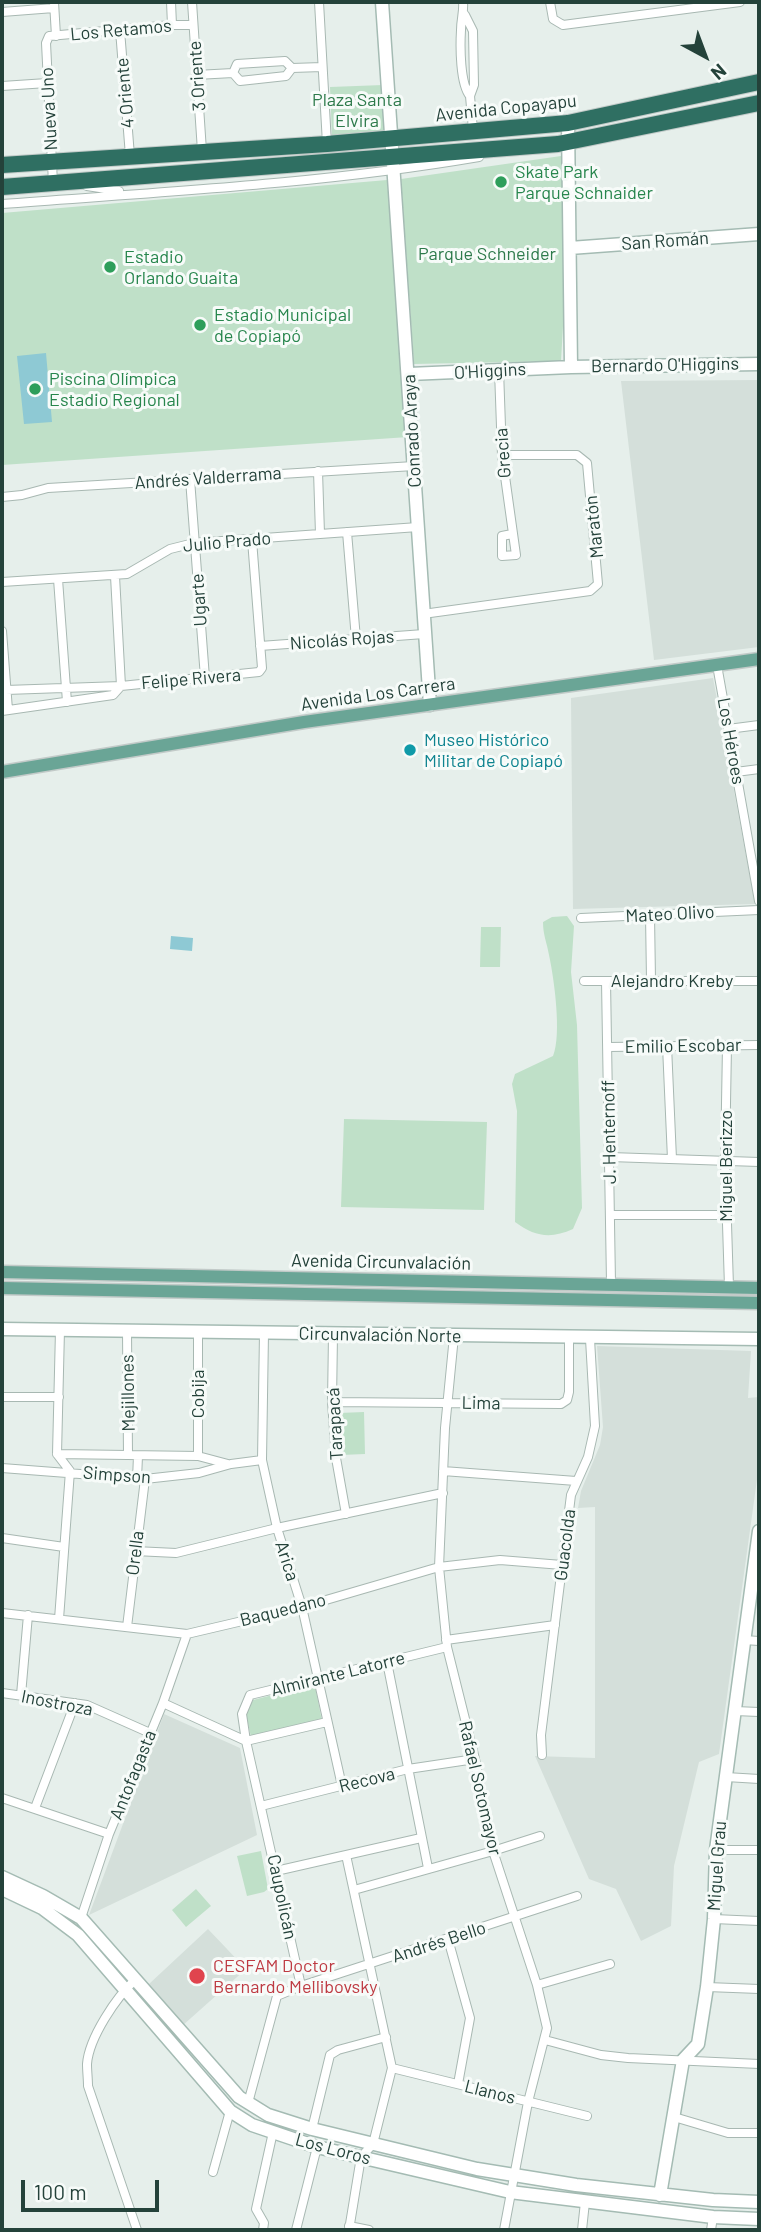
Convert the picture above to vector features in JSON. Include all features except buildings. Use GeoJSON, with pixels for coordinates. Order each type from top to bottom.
{"type":"FeatureCollection","features":[{"type":"Feature","properties":{"kind":"highway","name":"Avenida Copayapu"},"geometry":{"type":"LineString","coordinates":[[2,164],[327,144],[568,123],[759,82]]}},
{"type":"Feature","properties":{"kind":"highway"},"geometry":{"type":"LineString","coordinates":[[2,187],[393,164],[563,143],[759,103]]}},
{"type":"Feature","properties":{"kind":"main road","name":"Avenida Los Carrera"},"geometry":{"type":"LineString","coordinates":[[2,772],[207,737],[759,659]]}},
{"type":"Feature","properties":{"kind":"main road","name":"Avenida Circunvalación"},"geometry":{"type":"LineString","coordinates":[[2,1272],[759,1288]]}},
{"type":"Feature","properties":{"kind":"main road","name":"Avenida Circunvalación"},"geometry":{"type":"LineString","coordinates":[[2,1288],[759,1303]]}},
{"type":"Feature","properties":{"kind":"street","name":"Los Retamos"},"geometry":{"type":"LineString","coordinates":[[171,2],[180,2]]}},
{"type":"Feature","properties":{"kind":"street"},"geometry":{"type":"LineString","coordinates":[[171,2],[172,25]]}},
{"type":"Feature","properties":{"kind":"street","name":"3 Oriente"},"geometry":{"type":"LineString","coordinates":[[192,2],[202,150]]}},
{"type":"Feature","properties":{"kind":"street"},"geometry":{"type":"LineString","coordinates":[[319,2],[327,144]]}},
{"type":"Feature","properties":{"kind":"street","name":"Conrado Araya"},"geometry":{"type":"LineString","coordinates":[[382,2],[430,705]]}},
{"type":"Feature","properties":{"kind":"street"},"geometry":{"type":"LineString","coordinates":[[463,2],[464,15],[460,30],[464,86],[470,96],[473,130]]}},
{"type":"Feature","properties":{"kind":"street"},"geometry":{"type":"LineString","coordinates":[[550,2],[553,19],[563,25],[740,2]]}},
{"type":"Feature","properties":{"kind":"street","name":"Los Retamos"},"geometry":{"type":"LineString","coordinates":[[2,12],[54,5]]}},
{"type":"Feature","properties":{"kind":"street","name":"Nueva Uno"},"geometry":{"type":"LineString","coordinates":[[54,5],[53,36],[46,43],[52,161],[58,183]]}},
{"type":"Feature","properties":{"kind":"street","name":"Los Retamos"},"geometry":{"type":"LineString","coordinates":[[53,36],[194,25]]}},
{"type":"Feature","properties":{"kind":"street","name":"4 Oriente"},"geometry":{"type":"LineString","coordinates":[[120,30],[130,156]]}},
{"type":"Feature","properties":{"kind":"street"},"geometry":{"type":"LineString","coordinates":[[233,73],[237,64],[285,61],[292,68],[322,67]]}},
{"type":"Feature","properties":{"kind":"street"},"geometry":{"type":"LineString","coordinates":[[233,73],[240,81],[286,76],[292,68]]}},
{"type":"Feature","properties":{"kind":"street"},"geometry":{"type":"LineString","coordinates":[[196,75],[233,73]]}},
{"type":"Feature","properties":{"kind":"street"},"geometry":{"type":"LineString","coordinates":[[2,86],[47,83]]}},
{"type":"Feature","properties":{"kind":"street"},"geometry":{"type":"LineString","coordinates":[[568,123],[563,143],[570,248],[571,366]]}},
{"type":"Feature","properties":{"kind":"street"},"geometry":{"type":"LineString","coordinates":[[2,204],[133,194],[393,164]]}},
{"type":"Feature","properties":{"kind":"street"},"geometry":{"type":"LineString","coordinates":[[58,183],[133,194]]}},
{"type":"Feature","properties":{"kind":"street","name":"San Román"},"geometry":{"type":"LineString","coordinates":[[570,248],[759,234]]}},
{"type":"Feature","properties":{"kind":"street","name":"Bernardo O'Higgins"},"geometry":{"type":"LineString","coordinates":[[571,366],[759,364]]}},
{"type":"Feature","properties":{"kind":"street","name":"O'Higgins"},"geometry":{"type":"LineString","coordinates":[[409,374],[571,366]]}},
{"type":"Feature","properties":{"kind":"street","name":"Grecia"},"geometry":{"type":"LineString","coordinates":[[499,370],[502,455],[512,534]]}},
{"type":"Feature","properties":{"kind":"street","name":"Maratón"},"geometry":{"type":"LineString","coordinates":[[423,614],[590,591],[598,584],[587,463],[577,455],[502,455]]}},
{"type":"Feature","properties":{"kind":"street","name":"Andrés Valderrama"},"geometry":{"type":"LineString","coordinates":[[2,497],[48,488],[414,466]]}},
{"type":"Feature","properties":{"kind":"street"},"geometry":{"type":"LineString","coordinates":[[318,471],[320,534]]}},
{"type":"Feature","properties":{"kind":"street","name":"Ugarte"},"geometry":{"type":"LineString","coordinates":[[190,479],[205,678]]}},
{"type":"Feature","properties":{"kind":"street","name":"Julio Prado"},"geometry":{"type":"LineString","coordinates":[[2,582],[115,576],[136,570],[178,545],[418,527]]}},
{"type":"Feature","properties":{"kind":"street"},"geometry":{"type":"LineString","coordinates":[[347,532],[356,639]]}},
{"type":"Feature","properties":{"kind":"street"},"geometry":{"type":"LineString","coordinates":[[252,540],[260,646]]}},
{"type":"Feature","properties":{"kind":"street"},"geometry":{"type":"LineString","coordinates":[[115,576],[121,686]]}},
{"type":"Feature","properties":{"kind":"street"},"geometry":{"type":"LineString","coordinates":[[58,579],[67,702]]}},
{"type":"Feature","properties":{"kind":"street"},"geometry":{"type":"LineString","coordinates":[[2,631],[5,711]]}},
{"type":"Feature","properties":{"kind":"street","name":"Nicolás Rojas"},"geometry":{"type":"LineString","coordinates":[[260,646],[424,634]]}},
{"type":"Feature","properties":{"kind":"street","name":"Felipe Rivera"},"geometry":{"type":"LineString","coordinates":[[6,690],[121,686],[260,671],[260,646]]}},
{"type":"Feature","properties":{"kind":"street","name":"Los Héroes"},"geometry":{"type":"LineString","coordinates":[[717,665],[759,901]]}},
{"type":"Feature","properties":{"kind":"street","name":"Felipe Rivera"},"geometry":{"type":"LineString","coordinates":[[5,711],[113,695],[121,686]]}},
{"type":"Feature","properties":{"kind":"street"},"geometry":{"type":"LineString","coordinates":[[728,729],[759,725]]}},
{"type":"Feature","properties":{"kind":"street"},"geometry":{"type":"LineString","coordinates":[[736,772],[759,769]]}},
{"type":"Feature","properties":{"kind":"street","name":"Mateo Olivo"},"geometry":{"type":"LineString","coordinates":[[581,918],[759,910]]}},
{"type":"Feature","properties":{"kind":"street"},"geometry":{"type":"LineString","coordinates":[[650,915],[652,980]]}},
{"type":"Feature","properties":{"kind":"street","name":"Alejandro Kreby"},"geometry":{"type":"LineString","coordinates":[[584,981],[759,981]]}},
{"type":"Feature","properties":{"kind":"street","name":"J. Henternoff"},"geometry":{"type":"LineString","coordinates":[[606,981],[611,1283]]}},
{"type":"Feature","properties":{"kind":"street","name":"Emilio Escobar"},"geometry":{"type":"LineString","coordinates":[[608,1047],[759,1045]]}},
{"type":"Feature","properties":{"kind":"street"},"geometry":{"type":"LineString","coordinates":[[667,1046],[672,1159]]}},
{"type":"Feature","properties":{"kind":"street","name":"Miguel Berizzo"},"geometry":{"type":"LineString","coordinates":[[727,1046],[725,1161],[729,1287]]}},
{"type":"Feature","properties":{"kind":"street"},"geometry":{"type":"LineString","coordinates":[[610,1157],[759,1162]]}},
{"type":"Feature","properties":{"kind":"street"},"geometry":{"type":"LineString","coordinates":[[611,1215],[726,1215]]}},
{"type":"Feature","properties":{"kind":"street","name":"Circunvalación Norte"},"geometry":{"type":"LineString","coordinates":[[2,1329],[590,1339],[759,1339]]}},
{"type":"Feature","properties":{"kind":"street"},"geometry":{"type":"LineString","coordinates":[[59,1619],[70,1471],[57,1454],[60,1330]]}},
{"type":"Feature","properties":{"kind":"street","name":"Mejillones"},"geometry":{"type":"LineString","coordinates":[[127,1331],[128,1455]]}},
{"type":"Feature","properties":{"kind":"street","name":"Cobija"},"geometry":{"type":"LineString","coordinates":[[198,1332],[198,1456]]}},
{"type":"Feature","properties":{"kind":"street","name":"Arica"},"geometry":{"type":"LineString","coordinates":[[264,1334],[261,1460],[277,1528],[302,1607],[342,1786]]}},
{"type":"Feature","properties":{"kind":"street","name":"Tarapacá"},"geometry":{"type":"LineString","coordinates":[[333,1335],[332,1402],[336,1458],[346,1514]]}},
{"type":"Feature","properties":{"kind":"street","name":"Rafael Sotomayor"},"geometry":{"type":"LineString","coordinates":[[454,1336],[447,1403],[439,1567],[446,1643],[475,1759],[493,1852],[537,1985],[547,2028],[512,2175],[504,2230]]}},
{"type":"Feature","properties":{"kind":"street","name":"Lima"},"geometry":{"type":"LineString","coordinates":[[332,1402],[562,1404],[567,1400],[569,1392],[569,1338]]}},
{"type":"Feature","properties":{"kind":"street","name":"Guacolda"},"geometry":{"type":"LineString","coordinates":[[542,1755],[541,1735],[571,1495],[587,1457],[594,1426],[590,1339]]}},
{"type":"Feature","properties":{"kind":"street"},"geometry":{"type":"LineString","coordinates":[[2,1397],[59,1397]]}},
{"type":"Feature","properties":{"kind":"street","name":"Simpson"},"geometry":{"type":"LineString","coordinates":[[57,1454],[198,1456],[231,1464]]}},
{"type":"Feature","properties":{"kind":"street","name":"Orella"},"geometry":{"type":"LineString","coordinates":[[127,1627],[141,1479],[138,1456]]}},
{"type":"Feature","properties":{"kind":"street","name":"Simpson"},"geometry":{"type":"LineString","coordinates":[[2,1468],[70,1471],[141,1479],[199,1473],[231,1464],[261,1460]]}},
{"type":"Feature","properties":{"kind":"street"},"geometry":{"type":"LineString","coordinates":[[443,1471],[576,1481]]}},
{"type":"Feature","properties":{"kind":"street"},"geometry":{"type":"LineString","coordinates":[[135,1551],[176,1553],[277,1528],[443,1493]]}},
{"type":"Feature","properties":{"kind":"street","name":"Miguel Grau"},"geometry":{"type":"LineString","coordinates":[[660,2194],[683,2060],[698,2044],[707,1987],[716,1850],[744,1640],[757,1570],[759,1531]]}},
{"type":"Feature","properties":{"kind":"street"},"geometry":{"type":"LineString","coordinates":[[2,1538],[64,1547]]}},
{"type":"Feature","properties":{"kind":"street","name":"Baquedano"},"geometry":{"type":"LineString","coordinates":[[2,1613],[187,1634],[302,1607],[439,1567],[500,1560],[562,1565]]}},
{"type":"Feature","properties":{"kind":"street"},"geometry":{"type":"LineString","coordinates":[[21,1696],[28,1615]]}},
{"type":"Feature","properties":{"kind":"street","name":"Almirante Latorre"},"geometry":{"type":"LineString","coordinates":[[242,1714],[250,1695],[387,1662],[446,1643],[555,1625]]}},
{"type":"Feature","properties":{"kind":"street","name":"Antofagasta"},"geometry":{"type":"LineString","coordinates":[[81,1917],[109,1834],[163,1703],[187,1634]]}},
{"type":"Feature","properties":{"kind":"street"},"geometry":{"type":"LineString","coordinates":[[744,1640],[759,1641]]}},
{"type":"Feature","properties":{"kind":"street"},"geometry":{"type":"LineString","coordinates":[[387,1662],[428,1868]]}},
{"type":"Feature","properties":{"kind":"street","name":"Inostroza"},"geometry":{"type":"LineString","coordinates":[[2,1693],[87,1705],[150,1733]]}},
{"type":"Feature","properties":{"kind":"street"},"geometry":{"type":"LineString","coordinates":[[35,1808],[75,1703]]}},
{"type":"Feature","properties":{"kind":"street"},"geometry":{"type":"LineString","coordinates":[[163,1703],[246,1741],[327,1722]]}},
{"type":"Feature","properties":{"kind":"street"},"geometry":{"type":"LineString","coordinates":[[734,1711],[759,1712]]}},
{"type":"Feature","properties":{"kind":"street","name":"Caupolicán"},"geometry":{"type":"LineString","coordinates":[[242,1714],[301,1986]]}},
{"type":"Feature","properties":{"kind":"street","name":"Recova"},"geometry":{"type":"LineString","coordinates":[[261,1806],[408,1769],[475,1759]]}},
{"type":"Feature","properties":{"kind":"street"},"geometry":{"type":"LineString","coordinates":[[726,1777],[759,1779]]}},
{"type":"Feature","properties":{"kind":"street"},"geometry":{"type":"LineString","coordinates":[[2,1798],[109,1834]]}},
{"type":"Feature","properties":{"kind":"street"},"geometry":{"type":"LineString","coordinates":[[354,1889],[493,1852],[540,1836]]}},
{"type":"Feature","properties":{"kind":"street"},"geometry":{"type":"LineString","coordinates":[[276,1871],[421,1838]]}},
{"type":"Feature","properties":{"kind":"street"},"geometry":{"type":"LineString","coordinates":[[716,1850],[759,1850]]}},
{"type":"Feature","properties":{"kind":"street"},"geometry":{"type":"LineString","coordinates":[[346,1855],[393,2068],[373,2144],[361,2157],[349,2228],[369,2230]]}},
{"type":"Feature","properties":{"kind":"street","name":"Los Loros"},"geometry":{"type":"LineString","coordinates":[[2,1882],[43,1896],[81,1917],[230,2111],[252,2125],[317,2147],[510,2192],[713,2217],[759,2219]]}},
{"type":"Feature","properties":{"kind":"street","name":"Los Loros"},"geometry":{"type":"LineString","coordinates":[[2,1882],[67,1925],[131,1984],[239,2097],[268,2115],[312,2129],[512,2175],[713,2200],[759,2202]]}},
{"type":"Feature","properties":{"kind":"street","name":"Andrés Bello"},"geometry":{"type":"LineString","coordinates":[[301,1986],[577,1896]]}},
{"type":"Feature","properties":{"kind":"street"},"geometry":{"type":"LineString","coordinates":[[713,1919],[759,1921]]}},
{"type":"Feature","properties":{"kind":"street"},"geometry":{"type":"LineString","coordinates":[[448,1939],[470,2018],[458,2084]]}},
{"type":"Feature","properties":{"kind":"street"},"geometry":{"type":"LineString","coordinates":[[537,1985],[610,1964]]}},
{"type":"Feature","properties":{"kind":"street"},"geometry":{"type":"LineString","coordinates":[[131,1984],[95,2036],[88,2062],[88,2086],[137,2230]]}},
{"type":"Feature","properties":{"kind":"street"},"geometry":{"type":"LineString","coordinates":[[248,2103],[276,1996],[301,1986]]}},
{"type":"Feature","properties":{"kind":"street"},"geometry":{"type":"LineString","coordinates":[[707,1987],[759,1989]]}},
{"type":"Feature","properties":{"kind":"street"},"geometry":{"type":"LineString","coordinates":[[312,2129],[330,2055],[338,2050],[386,2037]]}},
{"type":"Feature","properties":{"kind":"street"},"geometry":{"type":"LineString","coordinates":[[545,2040],[601,2055],[759,2064]]}},
{"type":"Feature","properties":{"kind":"street","name":"Llanos"},"geometry":{"type":"LineString","coordinates":[[393,2068],[587,2116]]}},
{"type":"Feature","properties":{"kind":"street"},"geometry":{"type":"LineString","coordinates":[[213,2172],[230,2111]]}},
{"type":"Feature","properties":{"kind":"street"},"geometry":{"type":"LineString","coordinates":[[674,2117],[727,2133],[759,2133]]}},
{"type":"Feature","properties":{"kind":"street"},"geometry":{"type":"LineString","coordinates":[[263,2230],[264,2223],[256,2209],[273,2132]]}},
{"type":"Feature","properties":{"kind":"street"},"geometry":{"type":"LineString","coordinates":[[296,2230],[317,2147]]}},
{"type":"Feature","properties":{"kind":"street"},"geometry":{"type":"LineString","coordinates":[[582,2230],[585,2202]]}},
{"type":"Feature","properties":{"kind":"street"},"geometry":{"type":"LineString","coordinates":[[711,2230],[713,2217]]}},
{"type":"Feature","properties":{"kind":"shaded area"},"geometry":{"type":"Polygon","coordinates":[[[759,380],[759,647],[654,660],[621,381],[759,380]]]}},
{"type":"Feature","properties":{"kind":"shaded area"},"geometry":{"type":"Polygon","coordinates":[[[713,678],[755,904],[573,909],[571,698],[713,678]]]}},
{"type":"Feature","properties":{"kind":"shaded area"},"geometry":{"type":"Polygon","coordinates":[[[597,1346],[751,1351],[748,1398],[759,1397],[759,1465],[719,1754],[699,1762],[674,1866],[671,1926],[641,1941],[616,1889],[589,1879],[535,1756],[595,1758],[595,1507],[578,1508],[581,1491],[600,1445],[603,1427],[597,1346]]]}},
{"type":"Feature","properties":{"kind":"shaded area"},"geometry":{"type":"Polygon","coordinates":[[[164,1714],[240,1748],[257,1835],[89,1915],[164,1714]]]}},
{"type":"Feature","properties":{"kind":"shaded area","name":"CESFAM Doctor Bernardo Mellibovsky"},"geometry":{"type":"Polygon","coordinates":[[[208,1929],[246,1969],[182,2026],[149,1984],[208,1929]]]}},
{"type":"Feature","properties":{"kind":"green space","name":"Plaza Santa Elvira"},"geometry":{"type":"Polygon","coordinates":[[[383,85],[384,133],[332,136],[330,87],[383,85]]]}},
{"type":"Feature","properties":{"kind":"green space","name":"Parque Schneider"},"geometry":{"type":"Polygon","coordinates":[[[561,156],[567,257],[561,361],[414,364],[401,179],[561,156]]]}},
{"type":"Feature","properties":{"kind":"green space","name":"Estadio Municipal de Copiapó"},"geometry":{"type":"Polygon","coordinates":[[[387,180],[408,437],[2,465],[2,213],[387,180]]]}},
{"type":"Feature","properties":{"kind":"green space"},"geometry":{"type":"Polygon","coordinates":[[[567,916],[574,926],[571,972],[577,1025],[582,1208],[573,1229],[543,1235],[529,1231],[515,1222],[517,1111],[512,1084],[515,1074],[553,1056],[556,1047],[556,1006],[543,922],[552,917],[567,916]]]}},
{"type":"Feature","properties":{"kind":"green space"},"geometry":{"type":"Polygon","coordinates":[[[481,927],[501,927],[500,967],[480,967],[481,927]]]}},
{"type":"Feature","properties":{"kind":"green space"},"geometry":{"type":"Polygon","coordinates":[[[344,1119],[487,1122],[484,1210],[341,1207],[344,1119]]]}},
{"type":"Feature","properties":{"kind":"green space"},"geometry":{"type":"Polygon","coordinates":[[[364,1412],[365,1454],[341,1455],[339,1413],[364,1412]]]}},
{"type":"Feature","properties":{"kind":"green space"},"geometry":{"type":"Polygon","coordinates":[[[315,1686],[322,1721],[251,1737],[246,1714],[253,1700],[315,1686]]]}},
{"type":"Feature","properties":{"kind":"green space"},"geometry":{"type":"Polygon","coordinates":[[[261,1851],[268,1889],[247,1896],[237,1856],[261,1851]]]}},
{"type":"Feature","properties":{"kind":"green space"},"geometry":{"type":"Polygon","coordinates":[[[196,1889],[211,1906],[186,1927],[172,1910],[196,1889]]]}},
{"type":"Feature","properties":{"kind":"water","name":"Piscina Olímpica Estadio Regional"},"geometry":{"type":"Polygon","coordinates":[[[46,353],[52,422],[24,424],[17,356],[46,353]]]}},
{"type":"Feature","properties":{"kind":"water"},"geometry":{"type":"Polygon","coordinates":[[[171,936],[193,938],[192,951],[170,949],[171,936]]]}},
{"type":"Feature","properties":{"kind":"place","name":"Skate Park Parque Schnaider"},"geometry":{"type":"Point","coordinates":[501,182]}},
{"type":"Feature","properties":{"kind":"place","name":"Estadio Orlando Guaita"},"geometry":{"type":"Point","coordinates":[110,267]}},
{"type":"Feature","properties":{"kind":"place","name":"Estadio Municipal de Copiapó"},"geometry":{"type":"Point","coordinates":[200,325]}},
{"type":"Feature","properties":{"kind":"place","name":"Piscina Olímpica Estadio Regional"},"geometry":{"type":"Point","coordinates":[35,389]}},
{"type":"Feature","properties":{"kind":"place","name":"Museo Histórico Militar de Copiapó"},"geometry":{"type":"Point","coordinates":[410,750]}},
{"type":"Feature","properties":{"kind":"place","name":"CESFAM Doctor Bernardo Mellibovsky"},"geometry":{"type":"Point","coordinates":[197,1976]}}]}
